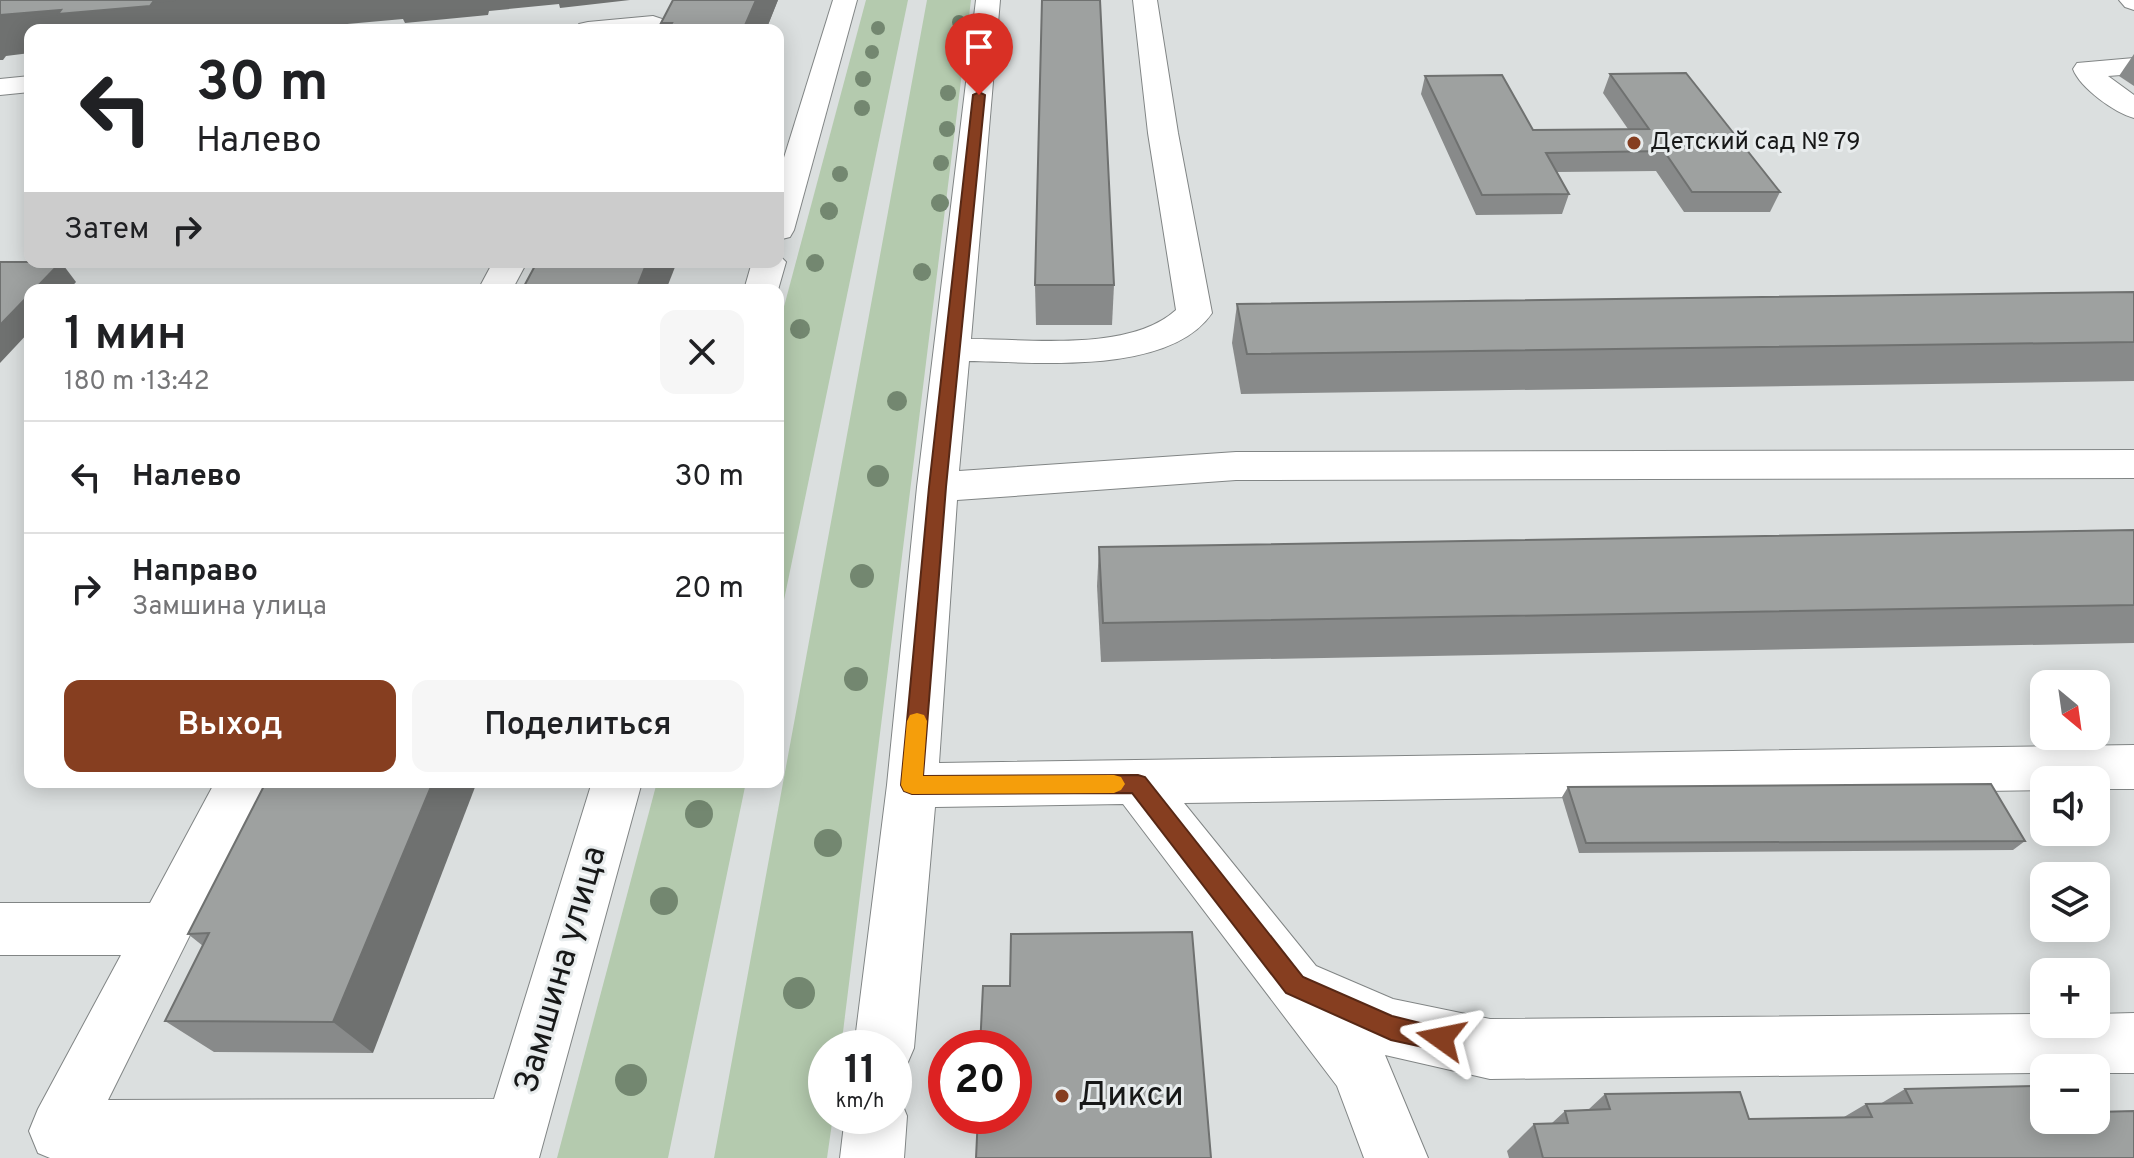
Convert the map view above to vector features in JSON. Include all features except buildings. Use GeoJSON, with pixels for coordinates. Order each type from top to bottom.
{"type":"FeatureCollection","features":[{"type":"Feature","properties":{"kind":"street"},"geometry":{"type":"LineString","coordinates":[[784,209],[845,0]]}},
{"type":"Feature","properties":{"kind":"street"},"geometry":{"type":"LineString","coordinates":[[886,1030],[912,785],[937,487],[988,0]]}},
{"type":"Feature","properties":{"kind":"street"},"geometry":{"type":"LineString","coordinates":[[953,350],[1101,348],[1142,342],[1175,329],[1194,313],[1163,133],[1145,0]]}},
{"type":"Feature","properties":{"kind":"street"},"geometry":{"type":"LineString","coordinates":[[634,24],[657,21]]}},
{"type":"Feature","properties":{"kind":"street"},"geometry":{"type":"LineString","coordinates":[[2134,66],[2087,69],[2089,75],[2134,109]]}},
{"type":"Feature","properties":{"kind":"street"},"geometry":{"type":"LineString","coordinates":[[0,87],[24,85]]}},
{"type":"Feature","properties":{"kind":"street"},"geometry":{"type":"LineString","coordinates":[[937,487],[1236,466],[2134,464]]}},
{"type":"Feature","properties":{"kind":"street"},"geometry":{"type":"LineString","coordinates":[[912,785],[2134,767]]}},
{"type":"Feature","properties":{"kind":"street"},"geometry":{"type":"LineString","coordinates":[[1138,784],[1360,1067],[1396,1158]]}},
{"type":"Feature","properties":{"kind":"street"},"geometry":{"type":"LineString","coordinates":[[238,788],[53,1144],[512,1144]]}},
{"type":"Feature","properties":{"kind":"street","name":"Замшина улица"},"geometry":{"type":"LineString","coordinates":[[512,1144],[615,788]]}},
{"type":"Feature","properties":{"kind":"street"},"geometry":{"type":"LineString","coordinates":[[0,929],[165,929]]}},
{"type":"Feature","properties":{"kind":"street"},"geometry":{"type":"LineString","coordinates":[[1294,985],[1391,1028],[1490,1049],[2134,1043]]}},
{"type":"Feature","properties":{"kind":"street"},"geometry":{"type":"LineString","coordinates":[[872,1158],[874,1134]]}},
{"type":"Feature","properties":{"kind":"green space"},"geometry":{"type":"Polygon","coordinates":[[[866,0],[908,0],[784,600],[784,307],[866,0]]]}},
{"type":"Feature","properties":{"kind":"green space"},"geometry":{"type":"Polygon","coordinates":[[[927,0],[971,0],[843,1030],[808,1030],[808,1134],[830,1134],[827,1158],[714,1158],[927,0]]]}},
{"type":"Feature","properties":{"kind":"green space"},"geometry":{"type":"Polygon","coordinates":[[[655,788],[745,788],[668,1158],[557,1158],[655,788]]]}},
{"type":"Feature","properties":{"kind":"slow traffic"},"geometry":{"type":"LineString","coordinates":[[917,721],[912,785],[1114,784]]}},
{"type":"Feature","properties":{"kind":"place","name":"Детский сад № 79"},"geometry":{"type":"Point","coordinates":[1634,143]}},
{"type":"Feature","properties":{"kind":"place","name":"Дикси"},"geometry":{"type":"Point","coordinates":[1062,1096]}},
{"type":"Feature","properties":{"kind":"route"},"geometry":{"type":"LineString","coordinates":[[979,95],[937,487],[912,785],[1138,784],[1294,985],[1391,1028],[1441,1038]]}}]}
